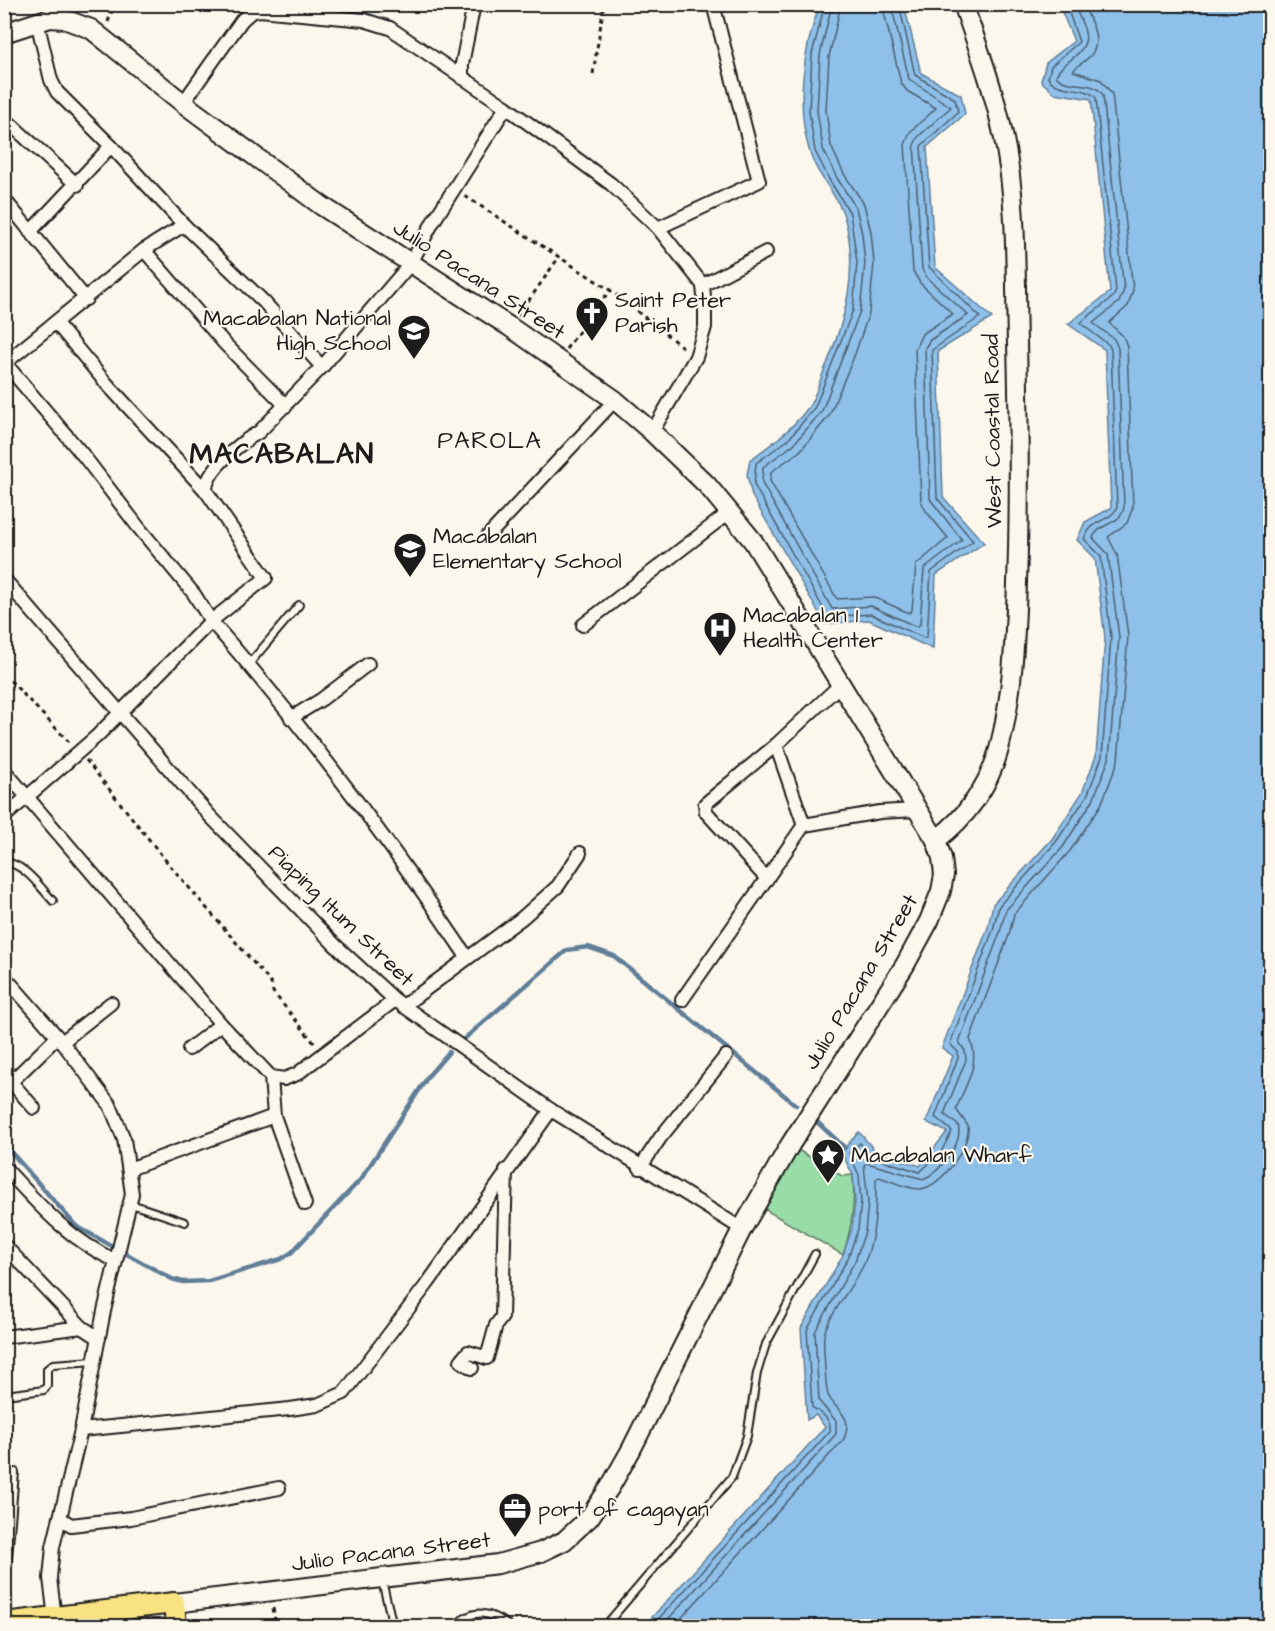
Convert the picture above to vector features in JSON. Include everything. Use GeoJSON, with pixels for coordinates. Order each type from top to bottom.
{"type":"FeatureCollection","features":[{"type":"Feature","properties":{"kind":"main road","name":"West Coastal Road"},"geometry":{"type":"LineString","coordinates":[[936,840],[955,827],[971,807],[998,751],[1015,647],[1018,413],[1011,188],[1004,135],[963,4]]}},
{"type":"Feature","properties":{"kind":"main road","name":"Julio Pacana Street"},"geometry":{"type":"LineString","coordinates":[[4,33],[37,21],[64,19],[91,28],[183,103],[322,206],[510,327],[615,400],[652,432],[731,511],[776,577],[936,840],[942,858],[944,875],[942,891],[905,965],[789,1145],[742,1229],[632,1450],[598,1505],[579,1529],[564,1540],[521,1559],[460,1570],[174,1603],[50,1621],[6,1623]]}},
{"type":"Feature","properties":{"kind":"main road"},"geometry":{"type":"LineString","coordinates":[[174,1603],[176,1626]]}},
{"type":"Feature","properties":{"kind":"street"},"geometry":{"type":"LineString","coordinates":[[462,78],[462,64],[474,4]]}},
{"type":"Feature","properties":{"kind":"street"},"geometry":{"type":"LineString","coordinates":[[658,228],[759,181],[713,4]]}},
{"type":"Feature","properties":{"kind":"street"},"geometry":{"type":"LineString","coordinates":[[183,103],[242,21],[251,12],[260,10],[376,23],[390,28],[506,107],[611,184],[658,228],[703,285],[705,327],[696,357],[652,432]]}},
{"type":"Feature","properties":{"kind":"street"},"geometry":{"type":"LineString","coordinates":[[37,21],[51,80],[57,92],[184,225],[264,302],[322,367]]}},
{"type":"Feature","properties":{"kind":"street"},"geometry":{"type":"LineString","coordinates":[[206,491],[206,483],[215,468],[247,438],[259,432],[285,406],[322,367],[411,263],[506,107]]}},
{"type":"Feature","properties":{"kind":"street"},"geometry":{"type":"LineString","coordinates":[[4,118],[77,185]]}},
{"type":"Feature","properties":{"kind":"street"},"geometry":{"type":"LineString","coordinates":[[30,232],[77,185],[111,146]]}},
{"type":"Feature","properties":{"kind":"street"},"geometry":{"type":"LineString","coordinates":[[4,200],[86,299]]}},
{"type":"Feature","properties":{"kind":"street"},"geometry":{"type":"LineString","coordinates":[[184,225],[144,250],[5,363],[83,454],[139,528],[194,594],[212,621],[249,664],[404,864],[467,957]]}},
{"type":"Feature","properties":{"kind":"street"},"geometry":{"type":"LineString","coordinates":[[144,250],[225,344],[285,406]]}},
{"type":"Feature","properties":{"kind":"street"},"geometry":{"type":"LineString","coordinates":[[703,285],[766,252]]}},
{"type":"Feature","properties":{"kind":"street"},"geometry":{"type":"LineString","coordinates":[[4,817],[121,713],[212,621],[266,576],[206,491],[106,383],[56,323]]}},
{"type":"Feature","properties":{"kind":"street"},"geometry":{"type":"LineString","coordinates":[[488,536],[615,400]]}},
{"type":"Feature","properties":{"kind":"street"},"geometry":{"type":"LineString","coordinates":[[583,625],[731,511]]}},
{"type":"Feature","properties":{"kind":"street","name":"Piaping Itum Street"},"geometry":{"type":"LineString","coordinates":[[4,579],[210,816],[334,944],[399,1003],[551,1110],[640,1168],[742,1229]]}},
{"type":"Feature","properties":{"kind":"street"},"geometry":{"type":"LineString","coordinates":[[291,718],[322,699],[368,664]]}},
{"type":"Feature","properties":{"kind":"street"},"geometry":{"type":"LineString","coordinates":[[767,879],[706,812],[705,804],[776,744],[840,685]]}},
{"type":"Feature","properties":{"kind":"street"},"geometry":{"type":"LineString","coordinates":[[776,744],[804,825]]}},
{"type":"Feature","properties":{"kind":"street"},"geometry":{"type":"LineString","coordinates":[[4,770],[221,1024],[271,1077],[284,1079],[297,1074],[522,918],[550,892],[580,853]]}},
{"type":"Feature","properties":{"kind":"street"},"geometry":{"type":"LineString","coordinates":[[682,1000],[804,825],[880,812],[916,810]]}},
{"type":"Feature","properties":{"kind":"street"},"geometry":{"type":"LineString","coordinates":[[4,976],[60,1039],[110,1105],[124,1139],[129,1169],[131,1203],[53,1547],[50,1621]]}},
{"type":"Feature","properties":{"kind":"street"},"geometry":{"type":"LineString","coordinates":[[34,1108],[12,1082],[60,1039],[111,1003]]}},
{"type":"Feature","properties":{"kind":"street"},"geometry":{"type":"LineString","coordinates":[[189,1049],[221,1024]]}},
{"type":"Feature","properties":{"kind":"street"},"geometry":{"type":"LineString","coordinates":[[640,1168],[660,1138],[726,1056]]}},
{"type":"Feature","properties":{"kind":"street"},"geometry":{"type":"LineString","coordinates":[[271,1077],[274,1116],[305,1204]]}},
{"type":"Feature","properties":{"kind":"street"},"geometry":{"type":"LineString","coordinates":[[81,1430],[290,1409],[317,1405],[344,1393],[428,1283],[506,1170],[551,1110]]}},
{"type":"Feature","properties":{"kind":"street"},"geometry":{"type":"LineString","coordinates":[[129,1169],[274,1116]]}},
{"type":"Feature","properties":{"kind":"street"},"geometry":{"type":"LineString","coordinates":[[4,1167],[55,1222],[78,1239],[118,1254]]}},
{"type":"Feature","properties":{"kind":"street"},"geometry":{"type":"LineString","coordinates":[[472,1368],[460,1361],[468,1352],[487,1358],[496,1325],[502,1317],[506,1170]]}},
{"type":"Feature","properties":{"kind":"street"},"geometry":{"type":"LineString","coordinates":[[4,1245],[11,1261],[82,1327],[99,1338]]}},
{"type":"Feature","properties":{"kind":"street"},"geometry":{"type":"LineString","coordinates":[[4,1337],[82,1327]]}},
{"type":"Feature","properties":{"kind":"street"},"geometry":{"type":"LineString","coordinates":[[60,1518],[71,1525],[131,1518],[279,1488]]}},
{"type":"Feature","properties":{"kind":"lane"},"geometry":{"type":"LineString","coordinates":[[249,664],[299,605]]}},
{"type":"Feature","properties":{"kind":"lane"},"geometry":{"type":"LineString","coordinates":[[4,862],[11,862],[22,869],[53,900]]}},
{"type":"Feature","properties":{"kind":"lane"},"geometry":{"type":"LineString","coordinates":[[131,1203],[185,1222]]}},
{"type":"Feature","properties":{"kind":"lane"},"geometry":{"type":"LineString","coordinates":[[605,1626],[732,1477],[747,1436],[757,1373],[766,1344],[815,1254]]}},
{"type":"Feature","properties":{"kind":"lane"},"geometry":{"type":"LineString","coordinates":[[13,1394],[44,1390],[50,1366],[94,1361]]}},
{"type":"Feature","properties":{"kind":"lane"},"geometry":{"type":"LineString","coordinates":[[6,1623],[5,1583],[15,1472]]}},
{"type":"Feature","properties":{"kind":"lane"},"geometry":{"type":"LineString","coordinates":[[381,1578],[393,1626]]}},
{"type":"Feature","properties":{"kind":"lane"},"geometry":{"type":"LineString","coordinates":[[455,1626],[468,1615],[480,1612],[497,1617],[508,1626]]}},
{"type":"Feature","properties":{"kind":"path"},"geometry":{"type":"LineString","coordinates":[[593,74],[604,4]]}},
{"type":"Feature","properties":{"kind":"path"},"geometry":{"type":"LineString","coordinates":[[454,189],[610,290],[696,357]]}},
{"type":"Feature","properties":{"kind":"path"},"geometry":{"type":"LineString","coordinates":[[510,327],[559,257]]}},
{"type":"Feature","properties":{"kind":"path"},"geometry":{"type":"LineString","coordinates":[[558,360],[610,290]]}},
{"type":"Feature","properties":{"kind":"path"},"geometry":{"type":"LineString","coordinates":[[4,674],[78,751],[167,862],[271,983],[273,992],[324,1054]]}},
{"type":"Feature","properties":{"kind":"green space"},"geometry":{"type":"Polygon","coordinates":[[[796,1149],[842,1176],[853,1175],[852,1215],[843,1255],[764,1209],[796,1149]]]}},
{"type":"Feature","properties":{"kind":"water"},"geometry":{"type":"Polygon","coordinates":[[[820,4],[904,5],[921,73],[961,95],[965,114],[927,147],[935,267],[992,318],[938,351],[943,497],[984,543],[936,575],[933,649],[869,620],[825,624],[752,496],[747,475],[750,460],[790,428],[810,405],[838,333],[848,295],[851,256],[844,216],[813,161],[805,135],[803,116],[805,59],[820,4]]]}},
{"type":"Feature","properties":{"kind":"water"},"geometry":{"type":"Polygon","coordinates":[[[1059,5],[1270,5],[1270,1626],[644,1626],[825,1427],[816,1415],[807,1420],[801,1328],[843,1255],[852,1228],[855,1202],[853,1175],[841,1152],[859,1132],[876,1152],[920,1166],[947,1132],[926,1122],[953,1056],[942,1048],[988,927],[993,904],[1052,839],[1082,793],[1096,756],[1105,638],[1095,558],[1077,540],[1085,522],[1111,508],[1105,350],[1068,324],[1110,292],[1091,99],[1054,93],[1041,81],[1046,63],[1074,41],[1059,5]]]}},
{"type":"Feature","properties":{"kind":"waterway"},"geometry":{"type":"LineString","coordinates":[[464,1039],[567,950],[588,947],[614,956],[796,1105]]}},
{"type":"Feature","properties":{"kind":"waterway"},"geometry":{"type":"LineString","coordinates":[[4,1144],[76,1226],[172,1279],[183,1282],[209,1281],[281,1259],[291,1253],[361,1179],[429,1075],[449,1052]]}},
{"type":"Feature","properties":{"kind":"waterway"},"geometry":{"type":"LineString","coordinates":[[815,1120],[845,1148]]}},
{"type":"Feature","properties":{"kind":"place","name":"Saint Peter Parish"},"geometry":{"type":"Point","coordinates":[592,342]}},
{"type":"Feature","properties":{"kind":"place","name":"Macabalan National High School"},"geometry":{"type":"Point","coordinates":[414,360]}},
{"type":"Feature","properties":{"kind":"place","name":"Macabalan Elementary School"},"geometry":{"type":"Point","coordinates":[410,578]}},
{"type":"Feature","properties":{"kind":"place","name":"Macabalan 1 Health Center"},"geometry":{"type":"Point","coordinates":[720,657]}},
{"type":"Feature","properties":{"kind":"place","name":"Macabalan Wharf"},"geometry":{"type":"Point","coordinates":[828,1184]}},
{"type":"Feature","properties":{"kind":"place","name":"port of cagayan"},"geometry":{"type":"Point","coordinates":[515,1538]}},
{"type":"Feature","properties":{"kind":"district","name":"PAROLA"},"geometry":{"type":"Point","coordinates":[490,441]}},
{"type":"Feature","properties":{"kind":"district","name":"MACABALAN"},"geometry":{"type":"Point","coordinates":[282,454]}}]}
